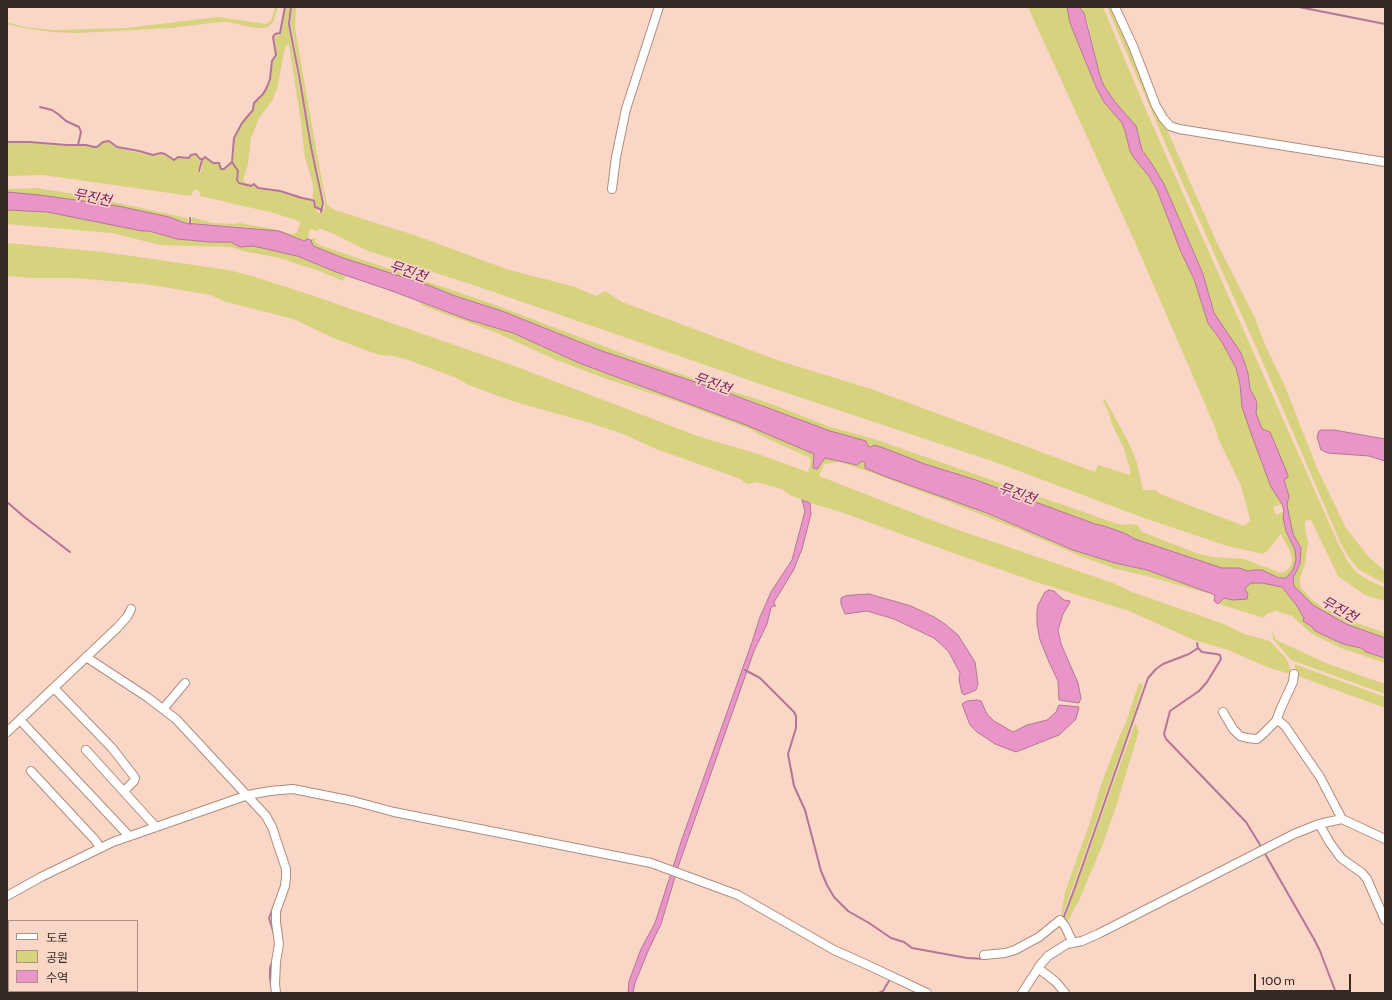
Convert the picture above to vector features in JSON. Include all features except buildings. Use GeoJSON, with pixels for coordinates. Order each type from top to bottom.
{"type":"FeatureCollection","features":[{"type":"Feature","properties":{"kind":"street"},"geometry":{"type":"LineString","coordinates":[[612,189],[616,157],[626,109],[659,7]]}},
{"type":"Feature","properties":{"kind":"street"},"geometry":{"type":"LineString","coordinates":[[1115,7],[1133,46],[1156,106],[1170,126],[1179,129],[1385,162]]}},
{"type":"Feature","properties":{"kind":"street"},"geometry":{"type":"LineString","coordinates":[[7,732],[117,628],[127,617],[131,609]]}},
{"type":"Feature","properties":{"kind":"street"},"geometry":{"type":"LineString","coordinates":[[86,657],[176,719],[266,816],[272,827],[286,869],[285,886],[276,911],[279,944],[274,984],[276,993]]}},
{"type":"Feature","properties":{"kind":"street"},"geometry":{"type":"LineString","coordinates":[[1223,712],[1233,729],[1240,736],[1257,739],[1262,736],[1276,721],[1293,682],[1294,674]]}},
{"type":"Feature","properties":{"kind":"street"},"geometry":{"type":"LineString","coordinates":[[163,709],[185,683]]}},
{"type":"Feature","properties":{"kind":"street"},"geometry":{"type":"LineString","coordinates":[[54,688],[112,748],[133,775],[135,778],[134,781],[124,791]]}},
{"type":"Feature","properties":{"kind":"street"},"geometry":{"type":"LineString","coordinates":[[20,720],[129,836]]}},
{"type":"Feature","properties":{"kind":"street"},"geometry":{"type":"LineString","coordinates":[[1276,721],[1279,721],[1285,726],[1320,776],[1342,819]]}},
{"type":"Feature","properties":{"kind":"street"},"geometry":{"type":"LineString","coordinates":[[86,750],[156,827]]}},
{"type":"Feature","properties":{"kind":"street"},"geometry":{"type":"LineString","coordinates":[[31,771],[100,847]]}},
{"type":"Feature","properties":{"kind":"street"},"geometry":{"type":"LineString","coordinates":[[7,896],[100,847],[129,836],[248,795],[294,789],[394,812],[651,863],[673,870],[738,895],[834,950],[927,993]]}},
{"type":"Feature","properties":{"kind":"street"},"geometry":{"type":"LineString","coordinates":[[1022,993],[1038,968],[1048,956],[1068,944],[1082,941],[1098,934],[1294,834],[1319,824],[1342,819],[1385,839]]}},
{"type":"Feature","properties":{"kind":"street"},"geometry":{"type":"LineString","coordinates":[[1319,824],[1341,858],[1362,873],[1367,879],[1385,920]]}},
{"type":"Feature","properties":{"kind":"street"},"geometry":{"type":"LineString","coordinates":[[984,955],[1005,953],[1015,950],[1039,936],[1060,920],[1070,935],[1073,943]]}},
{"type":"Feature","properties":{"kind":"street"},"geometry":{"type":"LineString","coordinates":[[1038,968],[1056,982],[1065,993]]}},
{"type":"Feature","properties":{"kind":"green space"},"geometry":{"type":"Polygon","coordinates":[[[275,7],[278,7],[273,22],[268,27],[263,28],[254,28],[228,22],[219,22],[171,28],[77,33],[52,32],[7,24],[7,22],[24,27],[54,30],[126,28],[218,17],[266,24],[272,18],[275,7]]]}},
{"type":"Feature","properties":{"kind":"green space"},"geometry":{"type":"Polygon","coordinates":[[[286,7],[290,7],[288,25],[310,147],[322,202],[321,209],[316,207],[313,198],[313,184],[305,158],[289,45],[285,48],[277,89],[272,101],[259,118],[251,138],[248,164],[243,180],[246,183],[254,184],[250,185],[240,182],[238,179],[238,171],[233,163],[235,138],[244,121],[253,110],[255,103],[263,95],[271,79],[273,61],[277,55],[274,38],[275,36],[281,34],[286,7]]]}},
{"type":"Feature","properties":{"kind":"green space"},"geometry":{"type":"Polygon","coordinates":[[[292,7],[296,7],[295,28],[327,205],[335,210],[417,236],[509,270],[572,286],[596,296],[605,291],[622,302],[777,360],[874,390],[1095,472],[1098,465],[1130,475],[1130,469],[1124,449],[1103,401],[1105,399],[1129,443],[1137,463],[1143,490],[1156,490],[1160,494],[1244,526],[1250,521],[1241,486],[1218,438],[1205,404],[1134,240],[1028,7],[1067,7],[1070,23],[1096,88],[1104,102],[1122,123],[1130,151],[1157,190],[1181,252],[1194,279],[1208,323],[1222,342],[1236,368],[1271,487],[1282,504],[1273,507],[1276,515],[1284,511],[1283,518],[1286,531],[1295,550],[1296,560],[1293,570],[1286,578],[1279,578],[1262,570],[1248,572],[1239,568],[1222,568],[1135,539],[1124,533],[1095,524],[976,480],[925,464],[881,447],[868,446],[866,441],[830,431],[725,392],[602,351],[502,311],[455,296],[428,285],[343,258],[313,246],[311,240],[313,238],[316,239],[315,242],[322,246],[490,303],[635,358],[769,403],[830,427],[871,438],[1115,523],[1122,525],[1137,525],[1142,532],[1199,554],[1213,557],[1244,559],[1281,573],[1291,566],[1292,559],[1290,551],[1281,534],[1263,554],[1227,546],[1144,518],[995,462],[775,389],[476,286],[368,251],[319,228],[318,231],[310,229],[308,239],[304,241],[288,235],[246,227],[193,223],[191,220],[193,217],[212,223],[239,223],[274,229],[291,234],[297,232],[301,222],[274,213],[200,196],[198,190],[194,190],[191,196],[43,175],[7,176],[7,143],[86,146],[94,148],[103,142],[109,142],[116,148],[153,156],[164,154],[174,160],[178,157],[189,159],[196,155],[200,161],[196,172],[201,172],[205,158],[212,163],[219,163],[222,170],[226,169],[232,163],[237,171],[236,180],[239,184],[251,187],[254,185],[258,189],[280,192],[302,199],[311,200],[316,210],[319,213],[322,213],[324,211],[325,202],[312,146],[291,24],[292,7]]]}},
{"type":"Feature","properties":{"kind":"green space"},"geometry":{"type":"Polygon","coordinates":[[[1079,7],[1103,7],[1145,108],[1338,543],[1347,560],[1356,572],[1368,580],[1385,588],[1385,601],[1365,595],[1338,576],[1311,520],[1307,520],[1305,522],[1308,542],[1305,564],[1300,578],[1301,588],[1311,599],[1325,609],[1385,633],[1385,638],[1346,624],[1313,605],[1294,586],[1293,578],[1300,564],[1301,548],[1293,534],[1287,505],[1289,496],[1268,431],[1262,430],[1256,413],[1256,400],[1250,390],[1248,373],[1214,313],[1203,274],[1164,184],[1142,150],[1135,126],[1104,86],[1100,76],[1087,20],[1079,7]]]}},
{"type":"Feature","properties":{"kind":"green space"},"geometry":{"type":"Polygon","coordinates":[[[1107,7],[1113,7],[1217,243],[1255,318],[1265,345],[1284,384],[1317,468],[1346,528],[1368,556],[1385,571],[1385,584],[1358,569],[1340,542],[1107,7]]]}},
{"type":"Feature","properties":{"kind":"green space"},"geometry":{"type":"Polygon","coordinates":[[[37,188],[86,196],[187,218],[188,222],[185,223],[169,217],[117,206],[7,192],[7,189],[37,188]]]}},
{"type":"Feature","properties":{"kind":"green space"},"geometry":{"type":"Polygon","coordinates":[[[7,210],[47,212],[142,231],[149,231],[177,239],[231,242],[240,247],[252,246],[297,256],[346,276],[343,281],[322,272],[276,257],[247,252],[231,247],[160,245],[112,233],[7,224],[7,210]]]}},
{"type":"Feature","properties":{"kind":"green space"},"geometry":{"type":"Polygon","coordinates":[[[7,243],[104,252],[228,270],[252,276],[512,365],[700,437],[755,453],[808,472],[811,462],[810,458],[750,429],[678,402],[604,378],[554,359],[497,333],[421,305],[422,303],[466,319],[513,333],[579,363],[746,424],[808,450],[814,454],[813,468],[817,469],[825,458],[857,465],[862,461],[1073,550],[1115,563],[1147,570],[1210,593],[1116,569],[1080,556],[957,505],[840,462],[824,464],[819,476],[947,526],[1113,583],[1132,592],[1224,624],[1244,634],[1270,641],[1285,657],[1289,664],[1291,671],[1290,674],[1267,667],[1228,650],[1194,640],[1129,611],[1036,582],[841,512],[810,503],[790,495],[782,489],[756,482],[748,484],[738,478],[656,449],[623,434],[501,397],[469,385],[454,377],[408,360],[394,356],[379,355],[336,339],[293,319],[223,301],[211,295],[145,284],[74,278],[31,278],[7,276],[7,243]]]}},
{"type":"Feature","properties":{"kind":"green space"},"geometry":{"type":"Polygon","coordinates":[[[1257,582],[1282,587],[1297,606],[1304,618],[1303,621],[1315,631],[1343,644],[1361,648],[1366,652],[1385,658],[1385,663],[1341,648],[1312,634],[1292,616],[1276,611],[1266,614],[1264,618],[1219,604],[1224,598],[1233,600],[1248,594],[1245,589],[1247,586],[1251,583],[1257,582]]]}},
{"type":"Feature","properties":{"kind":"green space"},"geometry":{"type":"Polygon","coordinates":[[[1272,630],[1276,640],[1328,664],[1385,684],[1385,694],[1291,660],[1273,639],[1272,630]]]}},
{"type":"Feature","properties":{"kind":"green space"},"geometry":{"type":"Polygon","coordinates":[[[1294,664],[1385,697],[1385,708],[1298,676],[1294,664]]]}},
{"type":"Feature","properties":{"kind":"green space"},"geometry":{"type":"Polygon","coordinates":[[[1139,683],[1143,685],[1131,723],[1062,917],[1065,892],[1089,825],[1102,782],[1125,725],[1139,683]]]}},
{"type":"Feature","properties":{"kind":"green space"},"geometry":{"type":"Polygon","coordinates":[[[1135,723],[1139,731],[1115,810],[1102,846],[1080,898],[1067,923],[1064,920],[1135,723]]]}},
{"type":"Feature","properties":{"kind":"water"},"geometry":{"type":"Polygon","coordinates":[[[1067,7],[1079,7],[1084,13],[1100,76],[1104,86],[1115,102],[1136,126],[1142,150],[1164,184],[1203,274],[1214,313],[1241,353],[1248,373],[1250,389],[1256,400],[1256,413],[1262,429],[1270,432],[1288,475],[1288,477],[1284,480],[1289,496],[1287,505],[1293,534],[1301,548],[1300,564],[1293,578],[1294,586],[1313,605],[1346,624],[1385,638],[1385,658],[1366,652],[1361,648],[1343,644],[1315,631],[1303,621],[1304,618],[1297,606],[1282,587],[1262,583],[1251,583],[1245,589],[1248,594],[1247,599],[1233,600],[1224,598],[1218,604],[1214,601],[1215,595],[1147,570],[1115,563],[1073,550],[987,513],[865,468],[865,462],[862,461],[857,465],[825,458],[817,469],[813,468],[814,454],[746,425],[579,363],[513,333],[466,319],[336,272],[297,256],[253,246],[240,247],[231,242],[177,239],[149,231],[142,231],[47,212],[7,210],[7,192],[40,195],[118,206],[169,217],[185,223],[279,231],[304,241],[308,239],[311,240],[313,246],[343,258],[428,285],[455,296],[502,311],[602,351],[725,392],[830,431],[866,441],[868,446],[871,447],[874,445],[881,447],[925,464],[976,480],[1095,524],[1124,533],[1135,539],[1222,568],[1239,568],[1248,571],[1262,570],[1279,578],[1286,578],[1293,570],[1296,560],[1295,550],[1286,531],[1282,504],[1271,487],[1242,407],[1240,384],[1236,368],[1222,342],[1208,323],[1194,279],[1181,252],[1157,190],[1130,151],[1122,123],[1104,102],[1096,87],[1070,23],[1067,7]]]}},
{"type":"Feature","properties":{"kind":"water"},"geometry":{"type":"Polygon","coordinates":[[[1334,430],[1385,439],[1385,461],[1369,456],[1328,453],[1321,450],[1317,437],[1319,431],[1334,430]]]}},
{"type":"Feature","properties":{"kind":"water"},"geometry":{"type":"Polygon","coordinates":[[[802,500],[810,503],[811,514],[802,549],[793,571],[774,602],[776,606],[771,608],[767,624],[754,651],[678,867],[661,924],[635,983],[633,993],[628,993],[629,981],[641,949],[655,923],[682,839],[760,617],[771,592],[792,560],[805,511],[802,500]]]}},
{"type":"Feature","properties":{"kind":"water"},"geometry":{"type":"Polygon","coordinates":[[[1049,590],[1054,591],[1064,600],[1070,601],[1063,614],[1058,630],[1061,644],[1078,683],[1081,698],[1079,703],[1059,700],[1058,681],[1040,640],[1037,624],[1038,605],[1045,592],[1049,590]]]}},
{"type":"Feature","properties":{"kind":"water"},"geometry":{"type":"Polygon","coordinates":[[[869,594],[911,606],[934,617],[958,635],[975,662],[978,684],[976,690],[964,695],[962,693],[959,680],[960,673],[948,651],[934,638],[894,619],[867,611],[845,614],[841,604],[841,598],[852,595],[869,594]]]}},
{"type":"Feature","properties":{"kind":"water"},"geometry":{"type":"Polygon","coordinates":[[[967,701],[981,701],[987,714],[994,721],[1013,732],[1027,725],[1047,720],[1056,712],[1059,705],[1079,707],[1076,719],[1059,735],[1016,752],[995,744],[977,732],[970,725],[962,704],[967,701]]]}},
{"type":"Feature","properties":{"kind":"waterway"},"geometry":{"type":"LineString","coordinates":[[7,142],[86,145],[97,147],[103,142],[109,141],[117,147],[153,155],[161,153],[174,160],[178,157],[189,158],[191,155],[196,154],[200,159],[205,157],[213,163],[219,163],[221,169],[224,169],[232,162],[234,138],[242,123],[253,110],[254,103],[263,94],[267,87],[270,79],[272,61],[276,55],[273,37],[275,34],[280,33],[285,7]]}},
{"type":"Feature","properties":{"kind":"waterway"},"geometry":{"type":"LineString","coordinates":[[291,7],[289,24],[311,147],[323,203],[321,212]]}},
{"type":"Feature","properties":{"kind":"waterway"},"geometry":{"type":"LineString","coordinates":[[1299,7],[1385,24]]}},
{"type":"Feature","properties":{"kind":"waterway"},"geometry":{"type":"LineString","coordinates":[[40,107],[52,110],[66,121],[79,127],[81,132],[78,145]]}},
{"type":"Feature","properties":{"kind":"waterway"},"geometry":{"type":"LineString","coordinates":[[199,171],[202,160]]}},
{"type":"Feature","properties":{"kind":"waterway"},"geometry":{"type":"LineString","coordinates":[[232,162],[238,171],[237,180],[239,183],[251,186],[254,184],[258,188],[280,191],[312,200],[314,201],[315,207],[322,210]]}},
{"type":"Feature","properties":{"kind":"waterway"},"geometry":{"type":"LineString","coordinates":[[190,218],[190,224]]}},
{"type":"Feature","properties":{"kind":"waterway"},"geometry":{"type":"LineString","coordinates":[[7,502],[70,552]]}},
{"type":"Feature","properties":{"kind":"waterway"},"geometry":{"type":"LineString","coordinates":[[1197,643],[1198,648],[1202,652],[1220,655],[1221,659],[1207,682],[1199,691],[1170,711],[1164,734],[1166,739],[1246,822],[1262,848]]}},
{"type":"Feature","properties":{"kind":"waterway"},"geometry":{"type":"LineString","coordinates":[[1063,919],[1148,678],[1163,664],[1189,654],[1198,648]]}},
{"type":"Feature","properties":{"kind":"waterway"},"geometry":{"type":"LineString","coordinates":[[745,670],[760,678],[794,712],[796,716],[796,728],[788,754],[794,786],[805,810],[821,871],[834,897],[848,911],[891,938],[904,942],[912,948],[967,958],[986,959]]}},
{"type":"Feature","properties":{"kind":"waterway"},"geometry":{"type":"LineString","coordinates":[[1264,852],[1314,939],[1336,993]]}},
{"type":"Feature","properties":{"kind":"waterway"},"geometry":{"type":"LineString","coordinates":[[274,934],[269,918],[275,903]]}},
{"type":"Feature","properties":{"kind":"waterway"},"geometry":{"type":"LineString","coordinates":[[271,986],[270,968],[273,959]]}},
{"type":"Feature","properties":{"kind":"waterway"},"geometry":{"type":"LineString","coordinates":[[879,993],[883,991],[889,981]]}},
{"type":"Feature","properties":{"kind":"water label","name":"무진천"},"geometry":{"type":"Point","coordinates":[92,198]}},
{"type":"Feature","properties":{"kind":"water label","name":"무진천"},"geometry":{"type":"Point","coordinates":[408,272]}},
{"type":"Feature","properties":{"kind":"water label","name":"무진천"},"geometry":{"type":"Point","coordinates":[712,384]}},
{"type":"Feature","properties":{"kind":"water label","name":"무진천"},"geometry":{"type":"Point","coordinates":[1017,494]}},
{"type":"Feature","properties":{"kind":"water label","name":"무진천"},"geometry":{"type":"Point","coordinates":[1339,610]}}]}
